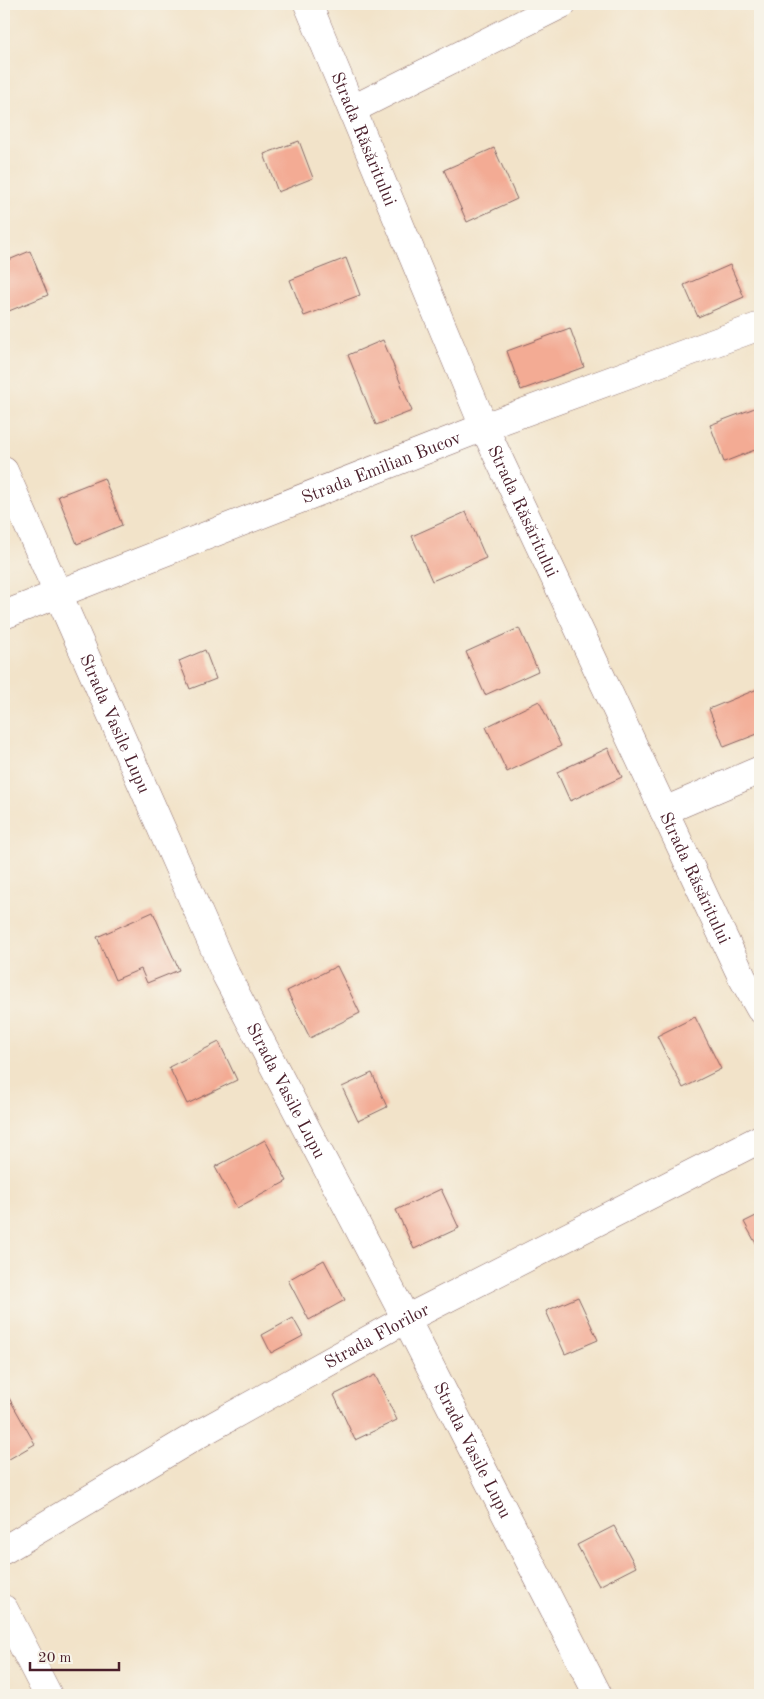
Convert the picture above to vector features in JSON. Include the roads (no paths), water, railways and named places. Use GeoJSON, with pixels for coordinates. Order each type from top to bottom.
{"type":"FeatureCollection","features":[{"type":"Feature","properties":{"kind":"street","name":"Strada Răsăritului"},"geometry":{"type":"LineString","coordinates":[[308,4],[484,428],[742,977],[760,1009]]}},
{"type":"Feature","properties":{"kind":"street"},"geometry":{"type":"LineString","coordinates":[[353,109],[562,4]]}},
{"type":"Feature","properties":{"kind":"street","name":"Strada Emilian Bucov"},"geometry":{"type":"LineString","coordinates":[[4,615],[484,428],[760,326]]}},
{"type":"Feature","properties":{"kind":"street","name":"Strada Vasile Lupu"},"geometry":{"type":"LineString","coordinates":[[4,471],[226,974],[406,1319],[598,1695]]}},
{"type":"Feature","properties":{"kind":"street"},"geometry":{"type":"LineString","coordinates":[[664,811],[760,770]]}},
{"type":"Feature","properties":{"kind":"street","name":"Strada Florilor"},"geometry":{"type":"LineString","coordinates":[[4,1550],[199,1434],[406,1319],[760,1139]]}},
{"type":"Feature","properties":{"kind":"street"},"geometry":{"type":"LineString","coordinates":[[4,1609],[48,1695]]}}]}
